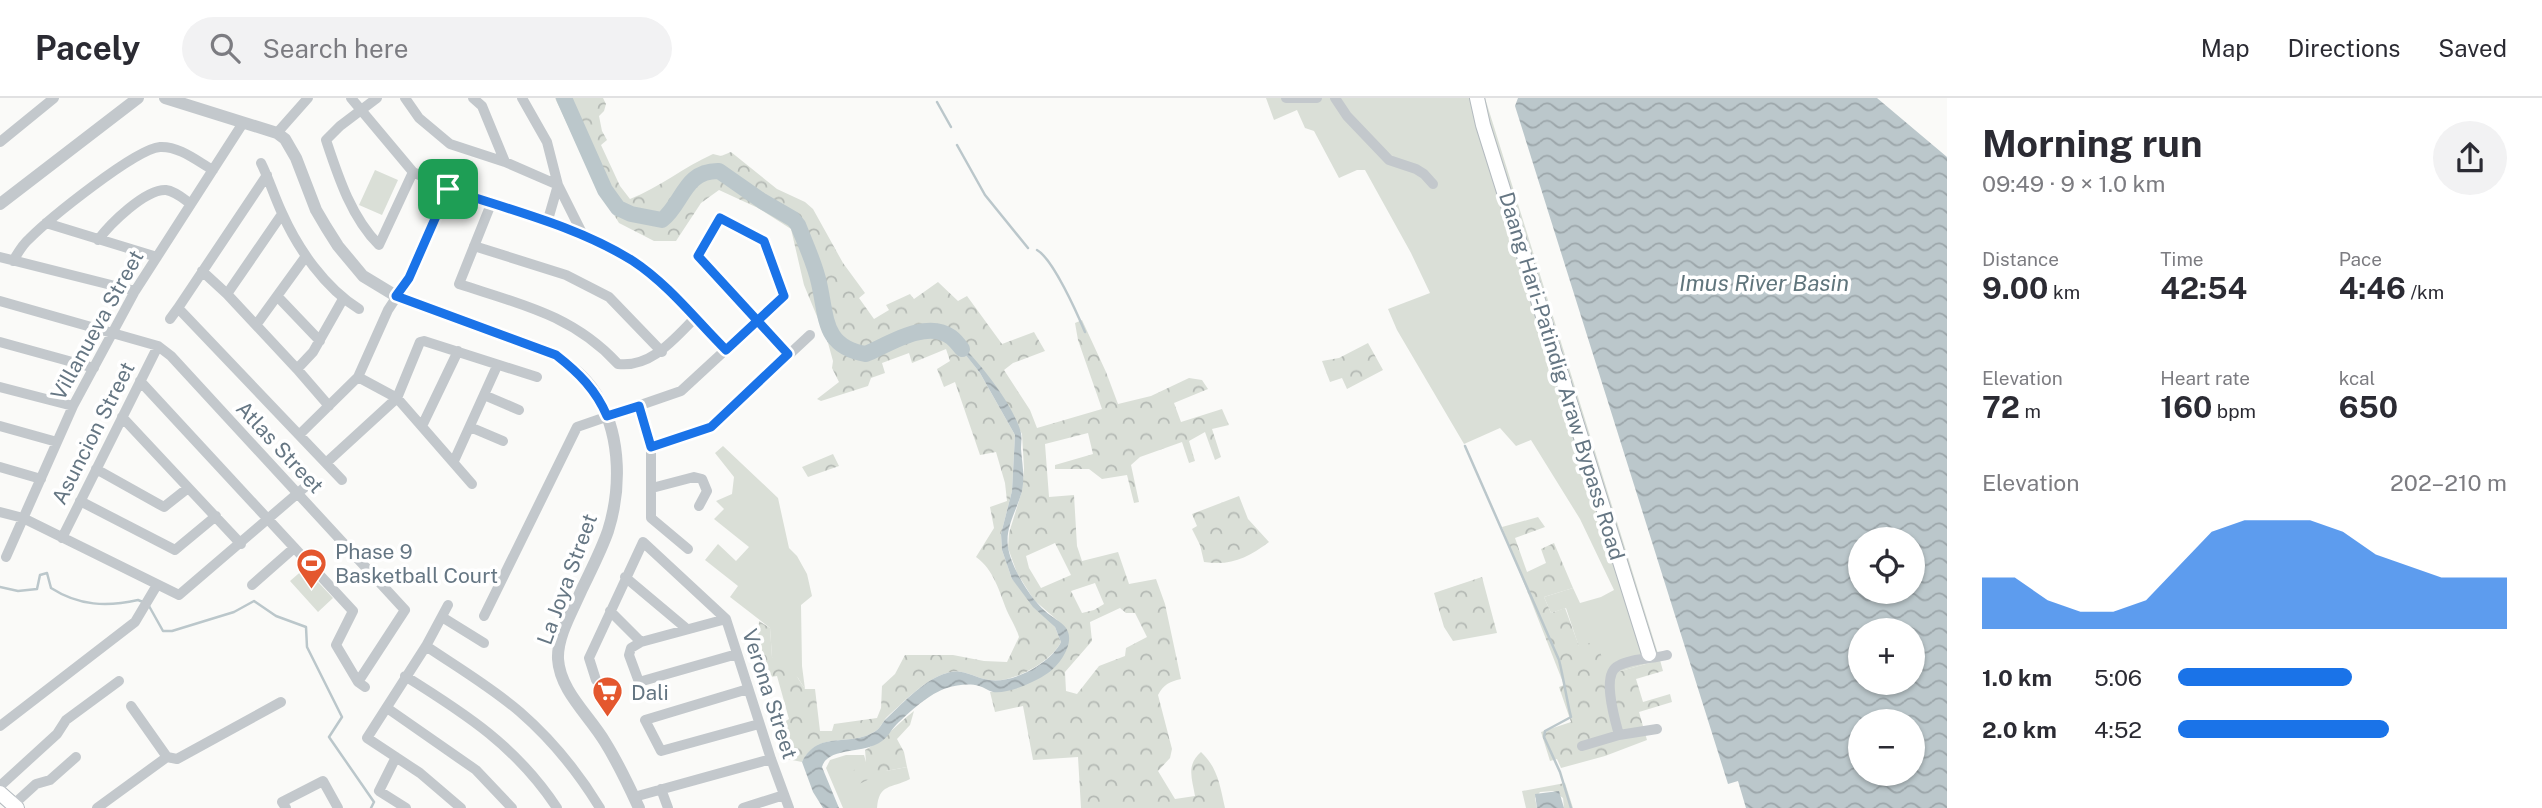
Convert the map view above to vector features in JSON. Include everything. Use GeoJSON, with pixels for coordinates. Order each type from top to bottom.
{"type":"FeatureCollection","features":[{"type":"Feature","properties":{"kind":"main road","name":"Daang Hari-Patindig Araw Bypass Road"},"geometry":{"type":"LineString","coordinates":[[1476,98],[1649,654]]}},
{"type":"Feature","properties":{"kind":"main road"},"geometry":{"type":"LineString","coordinates":[[0,793],[15,806]]}},
{"type":"Feature","properties":{"kind":"street"},"geometry":{"type":"LineString","coordinates":[[0,142],[54,98]]}},
{"type":"Feature","properties":{"kind":"street"},"geometry":{"type":"LineString","coordinates":[[0,204],[138,98]]}},
{"type":"Feature","properties":{"kind":"street"},"geometry":{"type":"LineString","coordinates":[[165,98],[277,133],[308,98]]}},
{"type":"Feature","properties":{"kind":"street"},"geometry":{"type":"LineString","coordinates":[[351,98],[413,172],[448,189],[583,235],[632,261],[660,282],[726,350]]}},
{"type":"Feature","properties":{"kind":"street"},"geometry":{"type":"LineString","coordinates":[[377,98],[326,140],[342,187],[379,245],[413,172]]}},
{"type":"Feature","properties":{"kind":"street"},"geometry":{"type":"LineString","coordinates":[[405,98],[419,118],[450,144],[505,162],[558,185]]}},
{"type":"Feature","properties":{"kind":"street"},"geometry":{"type":"LineString","coordinates":[[473,98],[482,106],[505,162]]}},
{"type":"Feature","properties":{"kind":"street"},"geometry":{"type":"LineString","coordinates":[[522,98],[547,142],[558,185],[583,235]]}},
{"type":"Feature","properties":{"kind":"street"},"geometry":{"type":"LineString","coordinates":[[1286,98],[1317,98]]}},
{"type":"Feature","properties":{"kind":"street"},"geometry":{"type":"LineString","coordinates":[[1335,98],[1347,116],[1389,159],[1416,169],[1433,184]]}},
{"type":"Feature","properties":{"kind":"street","name":"Villanueva Street"},"geometry":{"type":"LineString","coordinates":[[6,557],[73,406],[135,290],[243,123]]}},
{"type":"Feature","properties":{"kind":"street","name":"La Joya Street"},"geometry":{"type":"LineString","coordinates":[[277,133],[285,138],[302,169],[316,210],[338,246],[363,276],[396,296],[556,355],[578,371],[600,400],[607,416],[616,458],[617,481],[611,517],[602,546],[564,629],[558,657],[561,675],[567,687],[605,741],[636,803]]}},
{"type":"Feature","properties":{"kind":"street"},"geometry":{"type":"LineString","coordinates":[[13,261],[26,242],[46,222],[138,154],[160,147],[180,150],[214,170]]}},
{"type":"Feature","properties":{"kind":"street"},"geometry":{"type":"LineString","coordinates":[[261,163],[282,214],[306,256],[343,299],[359,309]]}},
{"type":"Feature","properties":{"kind":"street"},"geometry":{"type":"LineString","coordinates":[[170,319],[267,174]]}},
{"type":"Feature","properties":{"kind":"street"},"geometry":{"type":"LineString","coordinates":[[547,223],[558,185]]}},
{"type":"Feature","properties":{"kind":"street"},"geometry":{"type":"LineString","coordinates":[[299,435],[358,377],[396,296],[409,278],[448,189]]}},
{"type":"Feature","properties":{"kind":"street"},"geometry":{"type":"LineString","coordinates":[[98,240],[109,226],[150,194],[166,190],[191,204]]}},
{"type":"Feature","properties":{"kind":"street"},"geometry":{"type":"LineString","coordinates":[[491,204],[459,284],[559,318],[600,344],[618,364],[628,366],[662,352],[695,318]]}},
{"type":"Feature","properties":{"kind":"street"},"geometry":{"type":"LineString","coordinates":[[227,294],[282,214]]}},
{"type":"Feature","properties":{"kind":"street"},"geometry":{"type":"LineString","coordinates":[[484,616],[577,426],[681,391],[756,321],[784,296],[764,241],[720,218],[698,256],[756,321],[788,354]]}},
{"type":"Feature","properties":{"kind":"street"},"geometry":{"type":"LineString","coordinates":[[46,222],[157,257]]}},
{"type":"Feature","properties":{"kind":"street"},"geometry":{"type":"LineString","coordinates":[[474,246],[566,275],[609,297],[662,352]]}},
{"type":"Feature","properties":{"kind":"street"},"geometry":{"type":"LineString","coordinates":[[256,326],[306,256]]}},
{"type":"Feature","properties":{"kind":"street"},"geometry":{"type":"LineString","coordinates":[[0,257],[135,290]]}},
{"type":"Feature","properties":{"kind":"street"},"geometry":{"type":"LineString","coordinates":[[202,271],[227,294],[329,406]]}},
{"type":"Feature","properties":{"kind":"street"},"geometry":{"type":"LineString","coordinates":[[278,297],[320,341]]}},
{"type":"Feature","properties":{"kind":"street"},"geometry":{"type":"LineString","coordinates":[[297,369],[320,341],[343,299]]}},
{"type":"Feature","properties":{"kind":"street","name":"Atlas Street"},"geometry":{"type":"LineString","coordinates":[[0,301],[158,346],[171,356],[405,610],[361,685],[336,645],[353,611],[294,548]]}},
{"type":"Feature","properties":{"kind":"street"},"geometry":{"type":"LineString","coordinates":[[178,308],[342,480]]}},
{"type":"Feature","properties":{"kind":"street"},"geometry":{"type":"LineString","coordinates":[[651,447],[711,427],[810,335]]}},
{"type":"Feature","properties":{"kind":"street"},"geometry":{"type":"LineString","coordinates":[[0,342],[94,368]]}},
{"type":"Feature","properties":{"kind":"street"},"geometry":{"type":"LineString","coordinates":[[326,463],[397,398],[420,342],[458,351],[537,377]]}},
{"type":"Feature","properties":{"kind":"street","name":"Asuncion Street"},"geometry":{"type":"LineString","coordinates":[[62,538],[158,346]]}},
{"type":"Feature","properties":{"kind":"street"},"geometry":{"type":"LineString","coordinates":[[422,426],[458,351]]}},
{"type":"Feature","properties":{"kind":"street"},"geometry":{"type":"LineString","coordinates":[[454,461],[497,366]]}},
{"type":"Feature","properties":{"kind":"street"},"geometry":{"type":"LineString","coordinates":[[358,377],[397,398],[454,461],[471,484]]}},
{"type":"Feature","properties":{"kind":"street"},"geometry":{"type":"LineString","coordinates":[[140,381],[294,548],[252,585]]}},
{"type":"Feature","properties":{"kind":"street"},"geometry":{"type":"LineString","coordinates":[[0,387],[73,406]]}},
{"type":"Feature","properties":{"kind":"street"},"geometry":{"type":"LineString","coordinates":[[484,395],[519,410]]}},
{"type":"Feature","properties":{"kind":"street"},"geometry":{"type":"LineString","coordinates":[[639,406],[651,447],[651,518],[688,548]]}},
{"type":"Feature","properties":{"kind":"street"},"geometry":{"type":"LineString","coordinates":[[122,417],[241,544]]}},
{"type":"Feature","properties":{"kind":"street"},"geometry":{"type":"LineString","coordinates":[[0,426],[57,442]]}},
{"type":"Feature","properties":{"kind":"street"},"geometry":{"type":"LineString","coordinates":[[470,427],[503,441]]}},
{"type":"Feature","properties":{"kind":"street"},"geometry":{"type":"LineString","coordinates":[[0,467],[41,478]]}},
{"type":"Feature","properties":{"kind":"street"},"geometry":{"type":"LineString","coordinates":[[96,469],[164,507],[188,488]]}},
{"type":"Feature","properties":{"kind":"street"},"geometry":{"type":"LineString","coordinates":[[652,488],[694,477],[702,479],[708,491],[699,506]]}},
{"type":"Feature","properties":{"kind":"street"},"geometry":{"type":"LineString","coordinates":[[0,512],[23,518],[179,595],[312,481]]}},
{"type":"Feature","properties":{"kind":"street"},"geometry":{"type":"LineString","coordinates":[[80,501],[175,550],[216,516]]}},
{"type":"Feature","properties":{"kind":"street","name":"Verona Street"},"geometry":{"type":"LineString","coordinates":[[625,577],[643,542],[726,619],[789,808]]}},
{"type":"Feature","properties":{"kind":"street"},"geometry":{"type":"LineString","coordinates":[[596,680],[589,659],[625,577],[687,629]]}},
{"type":"Feature","properties":{"kind":"street"},"geometry":{"type":"LineString","coordinates":[[0,726],[135,622],[157,585]]}},
{"type":"Feature","properties":{"kind":"street"},"geometry":{"type":"LineString","coordinates":[[448,605],[426,646],[367,738],[421,773],[461,808]]}},
{"type":"Feature","properties":{"kind":"street"},"geometry":{"type":"LineString","coordinates":[[610,611],[641,642]]}},
{"type":"Feature","properties":{"kind":"street"},"geometry":{"type":"LineString","coordinates":[[442,617],[484,643]]}},
{"type":"Feature","properties":{"kind":"street"},"geometry":{"type":"LineString","coordinates":[[726,619],[641,642],[631,648],[629,655],[639,682],[737,654]]}},
{"type":"Feature","properties":{"kind":"street"},"geometry":{"type":"LineString","coordinates":[[426,646],[518,710],[546,736],[585,783],[600,808]]}},
{"type":"Feature","properties":{"kind":"street"},"geometry":{"type":"LineString","coordinates":[[1619,735],[1609,687],[1611,672],[1625,663],[1667,654]]}},
{"type":"Feature","properties":{"kind":"street"},"geometry":{"type":"LineString","coordinates":[[405,676],[473,719],[502,743],[528,768],[557,808]]}},
{"type":"Feature","properties":{"kind":"street"},"geometry":{"type":"LineString","coordinates":[[0,786],[57,734],[66,720],[119,681]]}},
{"type":"Feature","properties":{"kind":"street"},"geometry":{"type":"LineString","coordinates":[[748,689],[645,720],[661,751],[759,724]]}},
{"type":"Feature","properties":{"kind":"street"},"geometry":{"type":"LineString","coordinates":[[131,706],[167,757],[177,759],[281,702]]}},
{"type":"Feature","properties":{"kind":"street"},"geometry":{"type":"LineString","coordinates":[[387,708],[476,770],[512,808]]}},
{"type":"Feature","properties":{"kind":"street"},"geometry":{"type":"LineString","coordinates":[[1582,746],[1619,735],[1657,729]]}},
{"type":"Feature","properties":{"kind":"street"},"geometry":{"type":"LineString","coordinates":[[15,806],[36,784],[50,779],[76,757]]}},
{"type":"Feature","properties":{"kind":"street"},"geometry":{"type":"LineString","coordinates":[[97,808],[167,757]]}},
{"type":"Feature","properties":{"kind":"street"},"geometry":{"type":"LineString","coordinates":[[396,757],[379,791],[406,808]]}},
{"type":"Feature","properties":{"kind":"street"},"geometry":{"type":"LineString","coordinates":[[636,803],[661,789],[771,760]]}},
{"type":"Feature","properties":{"kind":"street"},"geometry":{"type":"LineString","coordinates":[[284,805],[323,781],[338,808]]}},
{"type":"Feature","properties":{"kind":"street"},"geometry":{"type":"LineString","coordinates":[[661,789],[668,808]]}},
{"type":"Feature","properties":{"kind":"street"},"geometry":{"type":"LineString","coordinates":[[746,808],[784,795]]}},
{"type":"Feature","properties":{"kind":"green space"},"geometry":{"type":"Polygon","coordinates":[[[555,98],[603,98],[606,104],[599,116],[607,140],[601,145],[620,186],[630,199],[713,154],[721,156],[731,152],[777,189],[805,202],[813,209],[843,263],[865,293],[859,298],[874,319],[889,310],[886,305],[910,294],[914,299],[938,282],[958,301],[967,296],[1002,344],[1034,332],[1045,351],[1013,363],[1004,370],[1030,410],[1037,428],[1102,409],[1078,340],[1075,323],[1082,320],[1118,404],[1151,396],[1189,378],[1202,380],[1208,389],[1174,403],[1181,422],[1222,409],[1229,425],[1212,429],[1221,457],[1215,460],[1205,432],[1189,441],[1195,461],[1189,463],[1182,442],[1140,457],[1131,465],[1139,502],[1134,503],[1127,475],[1102,479],[1089,469],[1055,469],[1055,465],[1093,454],[1088,433],[1045,444],[1049,497],[1074,495],[1077,546],[1082,561],[1118,552],[1129,584],[1156,579],[1165,604],[1181,679],[1167,684],[1158,695],[1172,749],[1170,758],[1158,771],[1175,799],[1195,796],[1192,767],[1201,752],[1215,771],[1225,808],[1081,808],[1078,757],[1033,760],[1023,706],[995,712],[990,692],[1001,692],[1067,649],[1057,620],[1034,600],[1017,573],[1008,548],[1009,533],[1022,491],[1022,434],[997,388],[952,337],[980,373],[1015,435],[1012,491],[1001,534],[1002,550],[1012,579],[1055,627],[1061,642],[1040,664],[1009,679],[989,680],[963,672],[939,676],[908,698],[877,730],[857,738],[818,745],[802,762],[787,759],[789,753],[781,724],[789,719],[777,676],[765,678],[757,659],[759,621],[770,628],[772,657],[786,660],[805,689],[815,689],[820,731],[832,731],[834,724],[877,718],[881,708],[882,686],[895,674],[905,655],[953,655],[1007,662],[1019,637],[992,575],[976,557],[994,528],[990,507],[1007,501],[996,452],[980,455],[955,382],[944,387],[937,369],[950,361],[946,349],[912,363],[909,353],[882,363],[885,373],[871,378],[868,386],[821,401],[817,399],[839,382],[832,368],[828,343],[804,285],[791,229],[758,208],[719,190],[701,203],[676,241],[654,241],[619,223],[597,187],[555,98]],[[1055,543],[1026,556],[1029,568],[1041,588],[1071,575],[1055,543]],[[1095,583],[1071,591],[1082,613],[1104,604],[1095,583]],[[1120,608],[1090,622],[1092,641],[1065,672],[1066,691],[1077,694],[1099,666],[1125,656],[1126,648],[1147,637],[1135,613],[1126,613],[1120,608]]]}},
{"type":"Feature","properties":{"kind":"green space"},"geometry":{"type":"Polygon","coordinates":[[[1266,98],[1485,98],[1660,660],[1607,675],[1579,647],[1566,608],[1551,613],[1544,597],[1573,588],[1580,603],[1614,590],[1580,519],[1531,440],[1516,446],[1500,428],[1464,444],[1397,330],[1388,309],[1430,293],[1365,170],[1357,170],[1339,178],[1314,131],[1305,128],[1297,110],[1274,120],[1266,98]]]}},
{"type":"Feature","properties":{"kind":"green space"},"geometry":{"type":"Polygon","coordinates":[[[375,170],[398,180],[382,215],[359,205],[375,170]]]}},
{"type":"Feature","properties":{"kind":"green space"},"geometry":{"type":"Polygon","coordinates":[[[1368,343],[1383,370],[1347,389],[1342,378],[1330,382],[1322,361],[1339,358],[1368,343]]]}},
{"type":"Feature","properties":{"kind":"green space"},"geometry":{"type":"Polygon","coordinates":[[[723,446],[778,498],[789,548],[807,574],[812,596],[801,605],[805,689],[798,678],[772,657],[770,628],[730,597],[738,586],[705,560],[718,544],[736,561],[749,547],[714,519],[724,509],[716,501],[732,494],[734,477],[715,453],[723,446]]]}},
{"type":"Feature","properties":{"kind":"green space"},"geometry":{"type":"Polygon","coordinates":[[[833,454],[839,466],[808,477],[802,467],[833,454]]]}},
{"type":"Feature","properties":{"kind":"green space"},"geometry":{"type":"Polygon","coordinates":[[[1239,496],[1248,519],[1269,542],[1239,560],[1204,562],[1192,529],[1197,526],[1192,514],[1239,496]]]}},
{"type":"Feature","properties":{"kind":"green space"},"geometry":{"type":"Polygon","coordinates":[[[1538,517],[1545,527],[1515,538],[1527,572],[1546,563],[1541,549],[1554,543],[1573,588],[1544,597],[1551,613],[1565,608],[1579,646],[1597,641],[1607,675],[1660,660],[1663,671],[1636,679],[1643,702],[1670,694],[1672,702],[1639,712],[1647,740],[1605,756],[1561,768],[1557,759],[1550,761],[1541,732],[1571,722],[1559,687],[1564,685],[1502,527],[1538,517]]]}},
{"type":"Feature","properties":{"kind":"green space","name":"Phase 9 Basketball Court"},"geometry":{"type":"Polygon","coordinates":[[[305,568],[333,598],[318,612],[290,581],[305,568]]]}},
{"type":"Feature","properties":{"kind":"green space"},"geometry":{"type":"Polygon","coordinates":[[[1482,577],[1497,633],[1453,641],[1444,627],[1434,593],[1482,577]]]}},
{"type":"Feature","properties":{"kind":"green space"},"geometry":{"type":"Polygon","coordinates":[[[914,711],[910,725],[897,739],[904,752],[907,767],[886,771],[853,787],[847,775],[866,762],[865,750],[914,711]]]}},
{"type":"Feature","properties":{"kind":"green space"},"geometry":{"type":"Polygon","coordinates":[[[846,755],[864,755],[866,762],[886,771],[907,767],[910,779],[883,790],[877,808],[843,808],[826,768],[830,760],[846,755]]]}},
{"type":"Feature","properties":{"kind":"green space"},"geometry":{"type":"Polygon","coordinates":[[[1565,783],[1573,808],[1564,808],[1563,798],[1553,791],[1540,792],[1535,798],[1537,808],[1526,808],[1522,791],[1565,783]]]}},
{"type":"Feature","properties":{"kind":"water","name":"Imus River Basin"},"geometry":{"type":"Polygon","coordinates":[[[1518,98],[1877,98],[1947,157],[1947,808],[1746,808],[1738,781],[1728,784],[1515,106],[1518,98]]]}},
{"type":"Feature","properties":{"kind":"water"},"geometry":{"type":"Polygon","coordinates":[[[950,335],[992,380],[1017,421],[1021,435],[1023,480],[1010,526],[1008,547],[1013,564],[1027,590],[1045,611],[1066,628],[1069,634],[1068,646],[1053,669],[1029,683],[999,692],[971,685],[947,688],[913,709],[882,741],[866,748],[831,756],[822,767],[839,808],[823,808],[813,792],[802,762],[817,745],[857,738],[877,730],[915,692],[939,676],[963,672],[989,680],[1009,679],[1040,664],[1061,642],[1055,627],[1033,607],[1012,579],[1002,550],[1001,534],[1012,491],[1015,435],[980,373],[950,335]]]}},
{"type":"Feature","properties":{"kind":"water"},"geometry":{"type":"Polygon","coordinates":[[[1559,791],[1564,808],[1537,808],[1535,794],[1559,791]]]}},
{"type":"Feature","properties":{"kind":"waterway"},"geometry":{"type":"LineString","coordinates":[[564,98],[605,190],[618,208],[631,214],[662,220],[691,182],[707,172],[719,171],[793,219],[798,225],[817,276],[829,329],[842,345],[866,354],[908,335],[931,331],[951,337],[962,349]]}},
{"type":"Feature","properties":{"kind":"waterway"},"geometry":{"type":"LineString","coordinates":[[937,102],[951,127]]}},
{"type":"Feature","properties":{"kind":"waterway"},"geometry":{"type":"LineString","coordinates":[[957,145],[985,195],[1028,248]]}},
{"type":"Feature","properties":{"kind":"waterway"},"geometry":{"type":"LineString","coordinates":[[1037,250],[1057,275],[1085,332]]}},
{"type":"Feature","properties":{"kind":"waterway"},"geometry":{"type":"LineString","coordinates":[[1465,446],[1559,660],[1571,717],[1545,731],[1544,737],[1560,772],[1571,808]]}},
{"type":"Feature","properties":{"kind":"waterway"},"geometry":{"type":"LineString","coordinates":[[0,587],[18,591],[37,589],[40,575],[47,573],[51,588],[83,602],[143,602]]}},
{"type":"Feature","properties":{"kind":"waterway"},"geometry":{"type":"LineString","coordinates":[[149,606],[163,631],[172,631],[234,612],[254,601],[276,616],[306,627],[307,647],[342,717],[329,737],[374,802],[371,808]]}},
{"type":"Feature","properties":{"kind":"place","name":"Phase 9 Basketball Court"},"geometry":{"type":"Point","coordinates":[312,590]}},
{"type":"Feature","properties":{"kind":"place","name":"Dali"},"geometry":{"type":"Point","coordinates":[608,719]}},
{"type":"Feature","properties":{"kind":"route"},"geometry":{"type":"LineString","coordinates":[[448,189],[409,278],[396,296],[556,355],[578,371],[600,400],[607,416],[639,406],[651,447],[711,427],[788,354],[756,321],[698,256],[720,218],[764,241],[784,296],[756,321],[726,350],[660,282],[632,261],[583,235],[448,189]]}}]}
